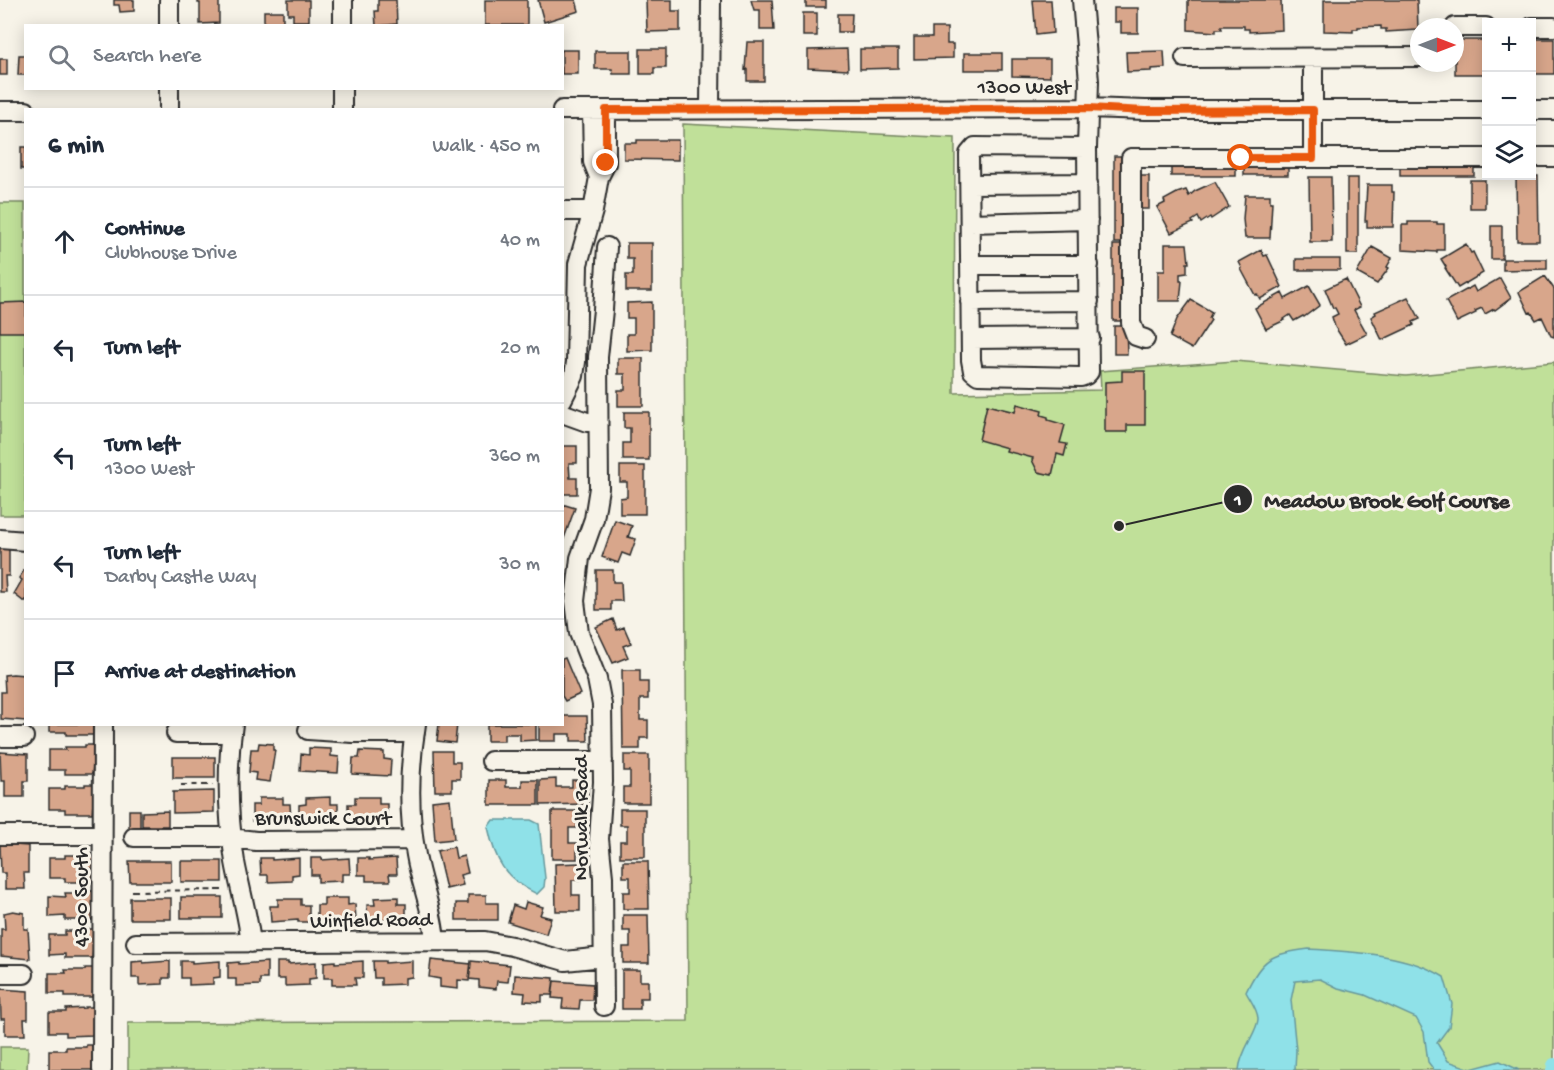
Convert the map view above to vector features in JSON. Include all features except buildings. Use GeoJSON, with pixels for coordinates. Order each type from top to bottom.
{"type":"FeatureCollection","features":[{"type":"Feature","properties":{"kind":"street"},"geometry":{"type":"LineString","coordinates":[[169,0],[169,24]]}},
{"type":"Feature","properties":{"kind":"street"},"geometry":{"type":"LineString","coordinates":[[343,0],[343,24]]}},
{"type":"Feature","properties":{"kind":"street"},"geometry":{"type":"LineString","coordinates":[[710,108],[711,0]]}},
{"type":"Feature","properties":{"kind":"street"},"geometry":{"type":"LineString","coordinates":[[1083,0],[1088,57],[1089,108],[1087,148],[1089,372],[1081,377],[978,375],[973,372],[971,339],[969,154],[975,147],[1087,148]]}},
{"type":"Feature","properties":{"kind":"street"},"geometry":{"type":"LineString","coordinates":[[1464,27],[1482,27]]}},
{"type":"Feature","properties":{"kind":"street"},"geometry":{"type":"LineString","coordinates":[[1536,27],[1554,27]]}},
{"type":"Feature","properties":{"kind":"street"},"geometry":{"type":"LineString","coordinates":[[1185,58],[1410,57]]}},
{"type":"Feature","properties":{"kind":"street"},"geometry":{"type":"LineString","coordinates":[[1313,58],[1313,158]]}},
{"type":"Feature","properties":{"kind":"street"},"geometry":{"type":"LineString","coordinates":[[168,108],[169,90]]}},
{"type":"Feature","properties":{"kind":"street"},"geometry":{"type":"LineString","coordinates":[[342,90],[342,108]]}},
{"type":"Feature","properties":{"kind":"street","name":"1300 West"},"geometry":{"type":"LineString","coordinates":[[564,110],[1089,108],[1145,111],[1482,110]]}},
{"type":"Feature","properties":{"kind":"street"},"geometry":{"type":"LineString","coordinates":[[564,396],[574,376],[576,362],[578,264],[593,211],[599,177],[593,162],[599,110]]}},
{"type":"Feature","properties":{"kind":"street"},"geometry":{"type":"LineString","coordinates":[[1536,110],[1554,110]]}},
{"type":"Feature","properties":{"kind":"street"},"geometry":{"type":"LineString","coordinates":[[0,111],[24,111]]}},
{"type":"Feature","properties":{"kind":"street"},"geometry":{"type":"LineString","coordinates":[[1536,157],[1554,157]]}},
{"type":"Feature","properties":{"kind":"street"},"geometry":{"type":"LineString","coordinates":[[1145,339],[1136,336],[1131,323],[1131,159],[1482,158]]}},
{"type":"Feature","properties":{"kind":"street"},"geometry":{"type":"LineString","coordinates":[[970,184],[1088,183]]}},
{"type":"Feature","properties":{"kind":"street"},"geometry":{"type":"LineString","coordinates":[[564,211],[593,211]]}},
{"type":"Feature","properties":{"kind":"street"},"geometry":{"type":"LineString","coordinates":[[970,223],[1088,220]]}},
{"type":"Feature","properties":{"kind":"street","name":"Norwalk Road"},"geometry":{"type":"LineString","coordinates":[[604,1006],[603,877],[598,839],[603,760],[600,692],[579,633],[575,600],[580,558],[594,519],[598,496],[598,357],[607,247]]}},
{"type":"Feature","properties":{"kind":"street"},"geometry":{"type":"LineString","coordinates":[[970,265],[1089,265]]}},
{"type":"Feature","properties":{"kind":"street"},"geometry":{"type":"LineString","coordinates":[[970,302],[1089,301]]}},
{"type":"Feature","properties":{"kind":"street"},"geometry":{"type":"LineString","coordinates":[[577,322],[602,321]]}},
{"type":"Feature","properties":{"kind":"street"},"geometry":{"type":"LineString","coordinates":[[971,339],[1090,338]]}},
{"type":"Feature","properties":{"kind":"street"},"geometry":{"type":"LineString","coordinates":[[564,414],[587,422],[598,422]]}},
{"type":"Feature","properties":{"kind":"street"},"geometry":{"type":"LineString","coordinates":[[0,539],[24,541]]}},
{"type":"Feature","properties":{"kind":"street","name":"4300 South"},"geometry":{"type":"LineString","coordinates":[[102,1070],[103,726]]}},
{"type":"Feature","properties":{"kind":"street"},"geometry":{"type":"LineString","coordinates":[[176,732],[233,729],[229,789],[232,838],[251,943]]}},
{"type":"Feature","properties":{"kind":"street"},"geometry":{"type":"LineString","coordinates":[[308,730],[353,733],[415,729],[411,778],[413,840],[434,919],[435,941]]}},
{"type":"Feature","properties":{"kind":"street"},"geometry":{"type":"LineString","coordinates":[[0,736],[24,736]]}},
{"type":"Feature","properties":{"kind":"street"},"geometry":{"type":"LineString","coordinates":[[491,760],[603,760]]}},
{"type":"Feature","properties":{"kind":"street"},"geometry":{"type":"LineString","coordinates":[[0,835],[102,835]]}},
{"type":"Feature","properties":{"kind":"street","name":"Brunswick Court"},"geometry":{"type":"LineString","coordinates":[[134,837],[232,838],[256,841],[413,840]]}},
{"type":"Feature","properties":{"kind":"street","name":"Winfield Road"},"geometry":{"type":"LineString","coordinates":[[136,943],[495,942],[565,961],[603,957]]}},
{"type":"Feature","properties":{"kind":"street"},"geometry":{"type":"LineString","coordinates":[[0,974],[24,974]]}},
{"type":"Feature","properties":{"kind":"path"},"geometry":{"type":"LineString","coordinates":[[182,785],[219,785]]}},
{"type":"Feature","properties":{"kind":"path"},"geometry":{"type":"LineString","coordinates":[[132,891],[233,890]]}},
{"type":"Feature","properties":{"kind":"green space"},"geometry":{"type":"Polygon","coordinates":[[[683,124],[955,138],[954,393],[1101,390],[1100,371],[1235,361],[1406,376],[1554,362],[1554,1070],[128,1070],[128,1023],[688,1021],[683,124]]]}},
{"type":"Feature","properties":{"kind":"green space"},"geometry":{"type":"Polygon","coordinates":[[[0,203],[24,203],[24,515],[0,515],[0,203]]]}},
{"type":"Feature","properties":{"kind":"green space"},"geometry":{"type":"Polygon","coordinates":[[[0,1047],[28,1047],[27,1070],[0,1070],[0,1047]]]}},
{"type":"Feature","properties":{"kind":"water"},"geometry":{"type":"Polygon","coordinates":[[[493,820],[531,820],[539,824],[545,878],[544,887],[537,894],[517,882],[503,868],[494,850],[488,827],[493,820]]]}},
{"type":"Feature","properties":{"kind":"water"},"geometry":{"type":"Polygon","coordinates":[[[1309,949],[1396,958],[1429,969],[1444,977],[1452,1004],[1449,1027],[1437,1043],[1448,1061],[1471,1069],[1500,1061],[1519,1070],[1434,1070],[1428,1062],[1424,1032],[1416,1018],[1365,995],[1338,988],[1320,979],[1295,981],[1291,1000],[1296,1050],[1295,1070],[1239,1070],[1242,1056],[1258,1019],[1246,992],[1257,971],[1263,964],[1277,956],[1309,949]]]}},
{"type":"Feature","properties":{"kind":"waterway"},"geometry":{"type":"LineString","coordinates":[[1553,1070],[1554,1065]]}},
{"type":"Feature","properties":{"kind":"place","name":"Meadow Brook Golf Course"},"geometry":{"type":"Point","coordinates":[1119,526]}},
{"type":"Feature","properties":{"kind":"route"},"geometry":{"type":"LineString","coordinates":[[606,163],[606,110],[1089,108],[1145,111],[1313,110],[1313,158],[1241,158]]}}]}
